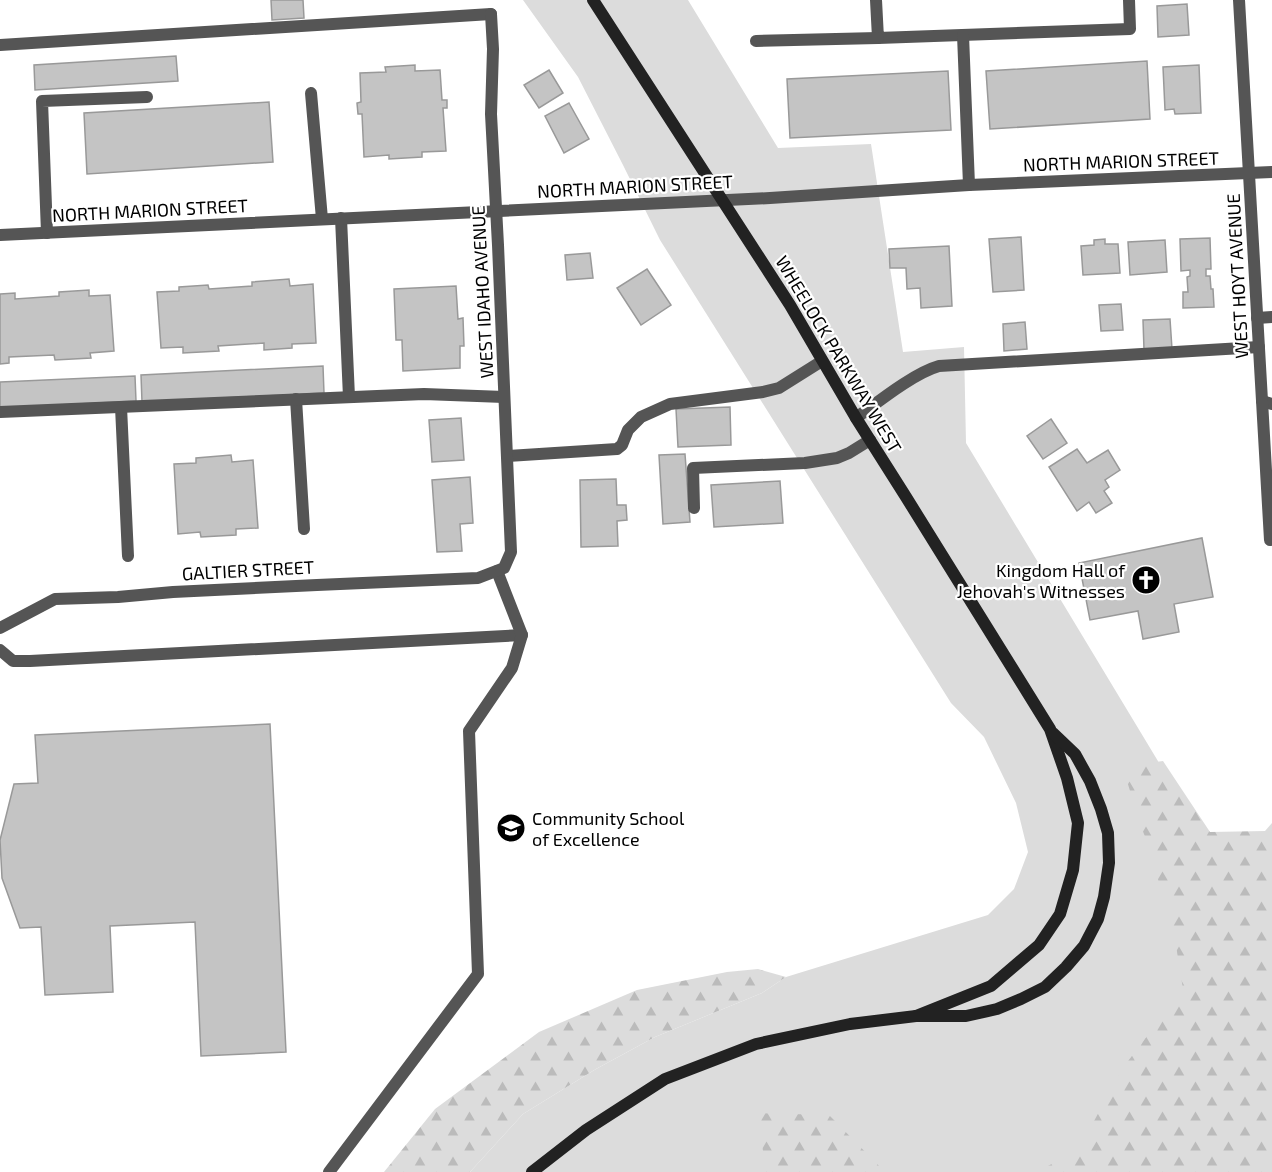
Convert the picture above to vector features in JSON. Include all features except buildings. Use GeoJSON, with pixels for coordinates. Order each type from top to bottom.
{"type":"FeatureCollection","features":[{"type":"Feature","properties":{"kind":"street","name":"WHEELOCK PARKWAY WEST"},"geometry":{"type":"LineString","coordinates":[[593,0],[790,305],[856,418],[1050,729],[1067,778],[1078,823],[1073,870],[1060,914],[1039,945],[991,986],[916,1016]]}},
{"type":"Feature","properties":{"kind":"street"},"geometry":{"type":"LineString","coordinates":[[876,0],[878,38]]}},
{"type":"Feature","properties":{"kind":"street"},"geometry":{"type":"LineString","coordinates":[[756,41],[1130,29],[1129,0]]}},
{"type":"Feature","properties":{"kind":"street","name":"WEST HOYT AVENUE"},"geometry":{"type":"LineString","coordinates":[[1239,0],[1259,347],[1267,403],[1271,545]]}},
{"type":"Feature","properties":{"kind":"street","name":"WEST IDAHO AVENUE"},"geometry":{"type":"LineString","coordinates":[[0,45],[491,14],[493,49],[491,114],[510,552],[500,570]]}},
{"type":"Feature","properties":{"kind":"street"},"geometry":{"type":"LineString","coordinates":[[963,35],[969,185]]}},
{"type":"Feature","properties":{"kind":"street"},"geometry":{"type":"LineString","coordinates":[[311,93],[322,219]]}},
{"type":"Feature","properties":{"kind":"street"},"geometry":{"type":"LineString","coordinates":[[47,233],[42,101],[147,97]]}},
{"type":"Feature","properties":{"kind":"street","name":"NORTH MARION STREET"},"geometry":{"type":"LineString","coordinates":[[0,235],[722,200],[969,185],[1272,172]]}},
{"type":"Feature","properties":{"kind":"street"},"geometry":{"type":"LineString","coordinates":[[341,218],[349,397]]}},
{"type":"Feature","properties":{"kind":"street"},"geometry":{"type":"LineString","coordinates":[[1257,318],[1272,317]]}},
{"type":"Feature","properties":{"kind":"street"},"geometry":{"type":"LineString","coordinates":[[856,418],[929,369],[939,366],[1259,347]]}},
{"type":"Feature","properties":{"kind":"street"},"geometry":{"type":"LineString","coordinates":[[507,456],[617,449],[622,445],[628,430],[641,417],[670,404],[779,388],[822,361]]}},
{"type":"Feature","properties":{"kind":"street"},"geometry":{"type":"LineString","coordinates":[[0,412],[424,394],[504,397]]}},
{"type":"Feature","properties":{"kind":"street"},"geometry":{"type":"LineString","coordinates":[[296,399],[304,529]]}},
{"type":"Feature","properties":{"kind":"street"},"geometry":{"type":"LineString","coordinates":[[121,407],[128,556]]}},
{"type":"Feature","properties":{"kind":"street"},"geometry":{"type":"LineString","coordinates":[[694,508],[693,468],[805,463],[837,458],[870,440]]}},
{"type":"Feature","properties":{"kind":"street"},"geometry":{"type":"LineString","coordinates":[[329,1172],[478,974],[469,731],[512,668],[522,635],[500,570]]}},
{"type":"Feature","properties":{"kind":"street","name":"GALTIER STREET"},"geometry":{"type":"LineString","coordinates":[[0,628],[55,599],[477,578],[500,570]]}},
{"type":"Feature","properties":{"kind":"street"},"geometry":{"type":"LineString","coordinates":[[0,650],[13,661],[30,661],[522,635]]}},
{"type":"Feature","properties":{"kind":"street","name":"WHEELOCK PARKWAY WEST"},"geometry":{"type":"LineString","coordinates":[[532,1172],[586,1130],[665,1079],[756,1044],[850,1023],[916,1016],[966,1016],[997,1009],[1045,987],[1084,946],[1098,920],[1110,863],[1108,833],[1090,781],[1075,754],[1050,729]]}},
{"type":"Feature","properties":{"kind":"green space"},"geometry":{"type":"Polygon","coordinates":[[[523,0],[688,0],[778,148],[871,144],[903,352],[964,347],[966,443],[1272,950],[1272,1172],[470,1172],[523,1114],[596,1069],[655,1037],[762,993],[786,977],[988,915],[1014,889],[1028,852],[1016,803],[984,737],[951,703],[660,240],[578,77],[523,0]]]}},
{"type":"Feature","properties":{"kind":"green space"},"geometry":{"type":"Polygon","coordinates":[[[1163,761],[1210,832],[1265,831],[1272,823],[1272,1172],[1037,1172],[1079,1149],[1122,1069],[1183,989],[1172,921],[1159,884],[1154,859],[1127,781],[1135,765],[1163,761]]]}},
{"type":"Feature","properties":{"kind":"green space"},"geometry":{"type":"Polygon","coordinates":[[[758,969],[786,977],[762,993],[655,1037],[596,1069],[523,1114],[470,1172],[384,1172],[435,1109],[539,1032],[637,990],[727,972],[758,969]]]}},
{"type":"Feature","properties":{"kind":"green space"},"geometry":{"type":"Polygon","coordinates":[[[756,1113],[829,1115],[885,1172],[762,1172],[764,1156],[756,1113]]]}},
{"type":"Feature","properties":{"kind":"place","name":"Kingdom Hall of Jehovah's Witnesses"},"geometry":{"type":"Point","coordinates":[1146,580]}},
{"type":"Feature","properties":{"kind":"place","name":"Community School of Excellence"},"geometry":{"type":"Point","coordinates":[511,828]}}]}
